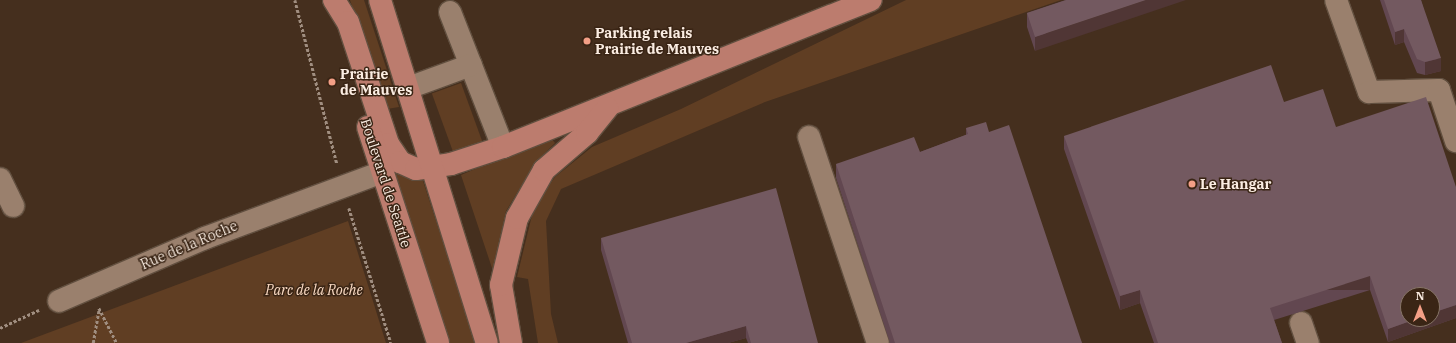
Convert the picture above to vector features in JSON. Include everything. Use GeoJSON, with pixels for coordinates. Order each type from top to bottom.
{"type":"FeatureCollection","features":[{"type":"Feature","properties":{"kind":"main road","name":"Boulevard de Seattle"},"geometry":{"type":"LineString","coordinates":[[329,0],[382,172],[438,343]]}},
{"type":"Feature","properties":{"kind":"main road","name":"Boulevard de Seattle"},"geometry":{"type":"LineString","coordinates":[[334,0],[348,22],[388,144],[400,162],[416,169],[432,168],[503,147],[609,106],[871,0]]}},
{"type":"Feature","properties":{"kind":"main road"},"geometry":{"type":"LineString","coordinates":[[380,0],[487,343]]}},
{"type":"Feature","properties":{"kind":"main road"},"geometry":{"type":"LineString","coordinates":[[511,343],[501,285],[517,218],[544,170],[587,133],[609,106]]}},
{"type":"Feature","properties":{"kind":"street"},"geometry":{"type":"LineString","coordinates":[[1336,0],[1369,92],[1439,90],[1456,141]]}},
{"type":"Feature","properties":{"kind":"street"},"geometry":{"type":"LineString","coordinates":[[450,12],[503,147]]}},
{"type":"Feature","properties":{"kind":"street"},"geometry":{"type":"LineString","coordinates":[[408,88],[471,65]]}},
{"type":"Feature","properties":{"kind":"street"},"geometry":{"type":"LineString","coordinates":[[809,138],[878,343]]}},
{"type":"Feature","properties":{"kind":"street","name":"Rue de la Roche"},"geometry":{"type":"LineString","coordinates":[[59,300],[212,235],[382,172]]}},
{"type":"Feature","properties":{"kind":"street"},"geometry":{"type":"LineString","coordinates":[[0,179],[13,206]]}},
{"type":"Feature","properties":{"kind":"street"},"geometry":{"type":"LineString","coordinates":[[1301,323],[1308,343]]}},
{"type":"Feature","properties":{"kind":"path"},"geometry":{"type":"LineString","coordinates":[[89,287],[117,343]]}},
{"type":"Feature","properties":{"kind":"path"},"geometry":{"type":"LineString","coordinates":[[0,328],[59,300]]}},
{"type":"Feature","properties":{"kind":"path"},"geometry":{"type":"LineString","coordinates":[[93,343],[100,309]]}},
{"type":"Feature","properties":{"kind":"green space"},"geometry":{"type":"Polygon","coordinates":[[[350,0],[364,0],[399,107],[387,109],[350,0]]]}},
{"type":"Feature","properties":{"kind":"green space"},"geometry":{"type":"Polygon","coordinates":[[[906,0],[1061,0],[765,102],[561,189],[546,221],[551,314],[558,343],[538,343],[528,279],[517,277],[534,207],[555,177],[592,147],[681,109],[906,0]]]}},
{"type":"Feature","properties":{"kind":"green space"},"geometry":{"type":"Polygon","coordinates":[[[461,83],[483,142],[453,153],[432,94],[461,83]]]}},
{"type":"Feature","properties":{"kind":"green space"},"geometry":{"type":"Polygon","coordinates":[[[550,137],[555,143],[535,163],[506,211],[493,271],[461,175],[550,137]]]}},
{"type":"Feature","properties":{"kind":"green space"},"geometry":{"type":"Polygon","coordinates":[[[391,170],[423,181],[476,343],[445,343],[391,170]]]}},
{"type":"Feature","properties":{"kind":"green space","name":"Parc de la Roche"},"geometry":{"type":"Polygon","coordinates":[[[348,221],[386,343],[21,343],[348,221]]]}},
{"type":"Feature","properties":{"kind":"building"},"geometry":{"type":"Polygon","coordinates":[[[1066,0],[1146,0],[1035,37],[1027,13],[1066,0]]]}},
{"type":"Feature","properties":{"kind":"building"},"geometry":{"type":"Polygon","coordinates":[[[1384,0],[1421,0],[1441,58],[1425,62],[1417,59],[1404,29],[1395,32],[1384,0]]]}},
{"type":"Feature","properties":{"kind":"building"},"geometry":{"type":"Polygon","coordinates":[[[1271,65],[1284,102],[1323,89],[1336,127],[1426,97],[1456,187],[1456,305],[1440,310],[1440,287],[1400,287],[1400,325],[1388,329],[1370,276],[1270,308],[1282,343],[1158,343],[1140,290],[1120,296],[1064,136],[1271,65]]]}},
{"type":"Feature","properties":{"kind":"building"},"geometry":{"type":"Polygon","coordinates":[[[986,122],[989,132],[1009,125],[1082,343],[895,343],[836,164],[914,137],[920,152],[968,134],[966,128],[986,122]]]}},
{"type":"Feature","properties":{"kind":"building"},"geometry":{"type":"Polygon","coordinates":[[[776,188],[818,343],[751,343],[746,326],[686,343],[632,343],[601,238],[776,188]]]}},
{"type":"Feature","properties":{"kind":"place","name":"Parking relais Prairie de Mauves"},"geometry":{"type":"Point","coordinates":[587,41]}},
{"type":"Feature","properties":{"kind":"place","name":"Prairie de Mauves"},"geometry":{"type":"Point","coordinates":[332,82]}},
{"type":"Feature","properties":{"kind":"place","name":"Le Hangar"},"geometry":{"type":"Point","coordinates":[1192,184]}}]}
